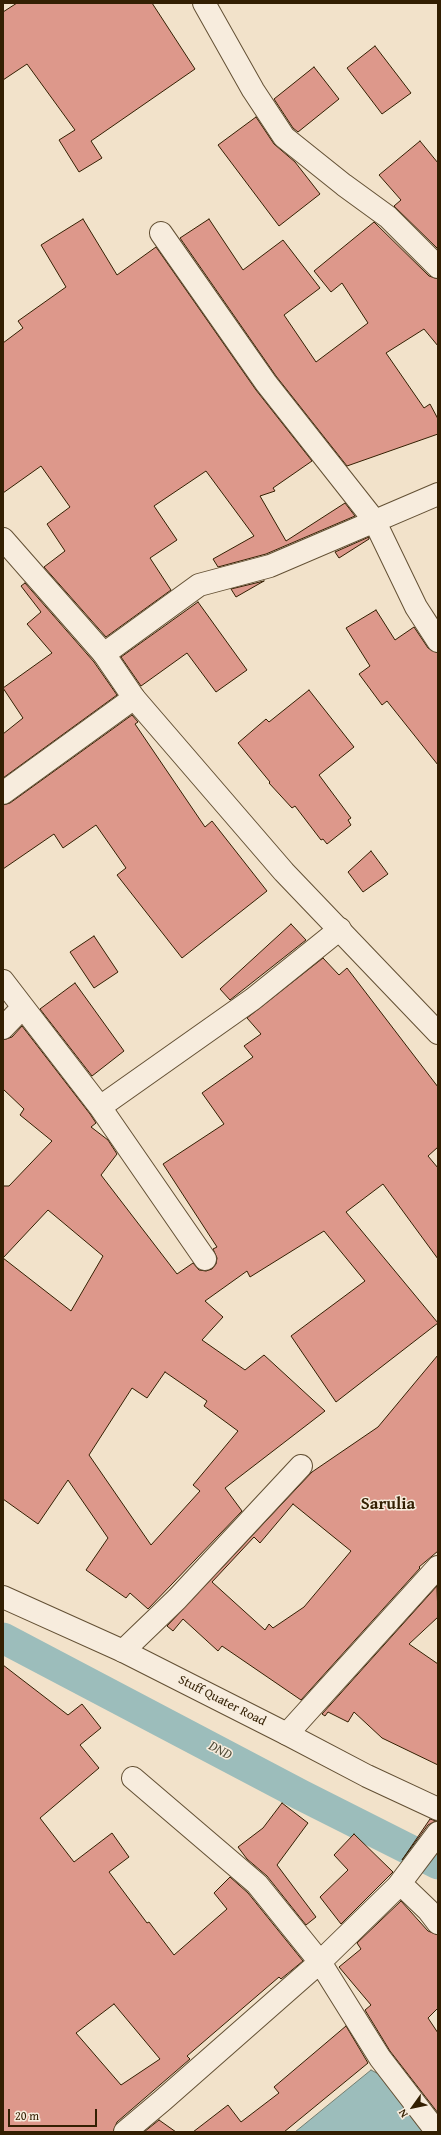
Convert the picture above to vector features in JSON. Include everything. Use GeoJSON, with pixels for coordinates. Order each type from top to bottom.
{"type":"FeatureCollection","features":[{"type":"Feature","properties":{"kind":"street"},"geometry":{"type":"LineString","coordinates":[[204,3],[250,84],[284,137],[344,185],[388,217],[438,267]]}},
{"type":"Feature","properties":{"kind":"street"},"geometry":{"type":"LineString","coordinates":[[161,233],[266,383],[374,520],[416,607],[438,641]]}},
{"type":"Feature","properties":{"kind":"street"},"geometry":{"type":"LineString","coordinates":[[104,654],[199,585],[270,566],[374,520],[438,494]]}},
{"type":"Feature","properties":{"kind":"street"},"geometry":{"type":"LineString","coordinates":[[3,540],[104,654],[134,698],[284,872],[438,1032]]}},
{"type":"Feature","properties":{"kind":"street"},"geometry":{"type":"LineString","coordinates":[[3,793],[134,698]]}},
{"type":"Feature","properties":{"kind":"street"},"geometry":{"type":"LineString","coordinates":[[100,1107],[252,999],[340,929]]}},
{"type":"Feature","properties":{"kind":"street"},"geometry":{"type":"LineString","coordinates":[[3,982],[100,1107],[205,1259]]}},
{"type":"Feature","properties":{"kind":"street"},"geometry":{"type":"LineString","coordinates":[[3,1028],[23,1007]]}},
{"type":"Feature","properties":{"kind":"street"},"geometry":{"type":"LineString","coordinates":[[123,1651],[177,1599],[301,1466]]}},
{"type":"Feature","properties":{"kind":"street"},"geometry":{"type":"LineString","coordinates":[[287,1734],[438,1567]]}},
{"type":"Feature","properties":{"kind":"street","name":"Stuff Quater Road"},"geometry":{"type":"LineString","coordinates":[[3,1597],[123,1651],[367,1776],[438,1809]]}},
{"type":"Feature","properties":{"kind":"street"},"geometry":{"type":"LineString","coordinates":[[133,1778],[257,1884],[320,1962],[380,2058],[437,2132]]}},
{"type":"Feature","properties":{"kind":"street"},"geometry":{"type":"LineString","coordinates":[[125,2132],[320,1962],[398,1886],[438,1832]]}},
{"type":"Feature","properties":{"kind":"street"},"geometry":{"type":"LineString","coordinates":[[398,1886],[404,1886],[428,1910],[438,1923]]}},
{"type":"Feature","properties":{"kind":"water"},"geometry":{"type":"Polygon","coordinates":[[[371,2070],[388,2079],[429,2132],[295,2132],[371,2070]]]}},
{"type":"Feature","properties":{"kind":"building"},"geometry":{"type":"Polygon","coordinates":[[[17,3],[152,3],[195,69],[91,141],[102,158],[79,172],[59,140],[75,130],[27,64],[3,80],[3,12],[17,3]]]}},
{"type":"Feature","properties":{"kind":"building"},"geometry":{"type":"Polygon","coordinates":[[[375,46],[411,93],[382,114],[347,68],[375,46]]]}},
{"type":"Feature","properties":{"kind":"building"},"geometry":{"type":"Polygon","coordinates":[[[314,67],[339,99],[298,132],[293,128],[274,99],[314,67]]]}},
{"type":"Feature","properties":{"kind":"building"},"geometry":{"type":"Polygon","coordinates":[[[256,117],[274,144],[295,162],[320,194],[279,226],[218,145],[256,117]]]}},
{"type":"Feature","properties":{"kind":"building"},"geometry":{"type":"Polygon","coordinates":[[[420,141],[438,163],[438,249],[394,206],[401,200],[379,175],[420,141]]]}},
{"type":"Feature","properties":{"kind":"building"},"geometry":{"type":"Polygon","coordinates":[[[83,219],[117,275],[156,247],[256,390],[312,461],[273,488],[275,491],[260,496],[286,541],[345,503],[355,516],[266,554],[218,567],[213,559],[254,536],[206,471],[154,506],[177,540],[150,558],[171,590],[106,637],[44,567],[65,551],[47,524],[70,507],[41,466],[3,493],[3,343],[23,328],[18,321],[66,287],[41,245],[83,219]]]}},
{"type":"Feature","properties":{"kind":"building"},"geometry":{"type":"Polygon","coordinates":[[[209,219],[243,270],[283,240],[320,288],[284,315],[316,362],[368,323],[342,283],[331,292],[314,271],[374,222],[429,276],[438,279],[438,346],[424,329],[386,353],[424,408],[430,404],[438,419],[438,434],[347,466],[276,376],[180,238],[209,219]]]}},
{"type":"Feature","properties":{"kind":"building"},"geometry":{"type":"Polygon","coordinates":[[[369,537],[369,539],[339,558],[335,552],[369,537]]]}},
{"type":"Feature","properties":{"kind":"building"},"geometry":{"type":"Polygon","coordinates":[[[264,581],[236,597],[231,589],[264,581]]]}},
{"type":"Feature","properties":{"kind":"building"},"geometry":{"type":"Polygon","coordinates":[[[25,583],[94,662],[117,695],[3,778],[3,734],[23,718],[3,688],[52,653],[27,624],[41,612],[21,586],[25,583]]]}},
{"type":"Feature","properties":{"kind":"building"},"geometry":{"type":"Polygon","coordinates":[[[198,602],[247,670],[216,692],[187,653],[141,686],[121,657],[198,602]]]}},
{"type":"Feature","properties":{"kind":"building"},"geometry":{"type":"Polygon","coordinates":[[[376,610],[395,640],[414,627],[428,648],[438,653],[438,765],[387,701],[382,705],[359,674],[370,666],[346,628],[376,610]]]}},
{"type":"Feature","properties":{"kind":"building"},"geometry":{"type":"Polygon","coordinates":[[[309,690],[354,747],[319,775],[351,818],[348,820],[351,825],[327,844],[323,839],[321,840],[295,806],[292,808],[269,783],[270,782],[238,743],[266,719],[269,722],[309,690]]]}},
{"type":"Feature","properties":{"kind":"building"},"geometry":{"type":"Polygon","coordinates":[[[132,715],[138,722],[135,724],[205,827],[212,821],[267,891],[182,958],[117,875],[126,868],[96,825],[63,848],[54,834],[3,869],[3,805],[10,803],[132,715]]]}},
{"type":"Feature","properties":{"kind":"building"},"geometry":{"type":"Polygon","coordinates":[[[371,851],[388,874],[363,892],[348,872],[371,851]]]}},
{"type":"Feature","properties":{"kind":"building"},"geometry":{"type":"Polygon","coordinates":[[[291,924],[306,940],[230,1000],[220,989],[291,924]]]}},
{"type":"Feature","properties":{"kind":"building"},"geometry":{"type":"Polygon","coordinates":[[[94,936],[118,972],[94,988],[70,952],[94,936]]]}},
{"type":"Feature","properties":{"kind":"building"},"geometry":{"type":"Polygon","coordinates":[[[323,958],[339,975],[347,968],[438,1087],[438,1147],[428,1156],[438,1168],[438,1259],[383,1184],[346,1212],[438,1323],[336,1402],[291,1336],[365,1281],[324,1231],[250,1277],[247,1271],[205,1301],[223,1317],[202,1340],[245,1370],[264,1355],[325,1411],[225,1488],[242,1511],[148,1609],[130,1593],[126,1598],[86,1570],[108,1538],[68,1480],[38,1524],[3,1499],[3,1258],[3,1186],[9,1186],[52,1141],[20,1115],[24,1109],[3,1089],[3,1040],[12,1037],[22,1026],[90,1114],[96,1123],[91,1127],[108,1140],[117,1154],[101,1175],[177,1274],[193,1263],[199,1270],[206,1271],[212,1269],[216,1264],[217,1258],[213,1249],[217,1247],[163,1164],[224,1124],[202,1093],[253,1057],[244,1046],[261,1034],[247,1018],[323,958]],[[48,1210],[3,1258],[71,1311],[103,1256],[48,1210]],[[165,1372],[147,1398],[132,1388],[89,1455],[151,1545],[200,1491],[193,1485],[238,1431],[204,1406],[207,1401],[165,1372]]]}},
{"type":"Feature","properties":{"kind":"building"},"geometry":{"type":"Polygon","coordinates":[[[75,983],[124,1051],[92,1076],[40,1009],[75,983]]]}},
{"type":"Feature","properties":{"kind":"building"},"geometry":{"type":"Polygon","coordinates":[[[438,1355],[438,1551],[419,1567],[420,1568],[301,1700],[222,1646],[218,1651],[183,1619],[173,1631],[167,1626],[312,1472],[378,1427],[438,1355]],[[293,1504],[260,1543],[254,1537],[212,1582],[265,1630],[269,1624],[273,1628],[304,1607],[351,1551],[293,1504]]]}},
{"type":"Feature","properties":{"kind":"building"},"geometry":{"type":"Polygon","coordinates":[[[437,1586],[438,1617],[409,1644],[438,1664],[438,1765],[382,1738],[354,1712],[348,1722],[328,1712],[325,1716],[322,1714],[437,1586]]]}},
{"type":"Feature","properties":{"kind":"building"},"geometry":{"type":"Polygon","coordinates":[[[3,1665],[68,1715],[82,1704],[101,1728],[80,1745],[99,1768],[40,1818],[74,1862],[112,1833],[129,1857],[109,1872],[147,1923],[149,1922],[174,1955],[227,1909],[214,1893],[230,1877],[248,1893],[303,1961],[281,1979],[279,1977],[187,2056],[190,2059],[117,2122],[113,2132],[3,2132],[3,1665]],[[114,2004],[76,2033],[121,2085],[160,2059],[114,2004]]]}},
{"type":"Feature","properties":{"kind":"building"},"geometry":{"type":"Polygon","coordinates":[[[282,1803],[308,1823],[277,1865],[316,1917],[306,1925],[267,1876],[247,1859],[238,1847],[263,1828],[282,1803]]]}},
{"type":"Feature","properties":{"kind":"building"},"geometry":{"type":"Polygon","coordinates":[[[430,1819],[436,1821],[428,1825],[402,1860],[430,1819]]]}},
{"type":"Feature","properties":{"kind":"building"},"geometry":{"type":"Polygon","coordinates":[[[354,1834],[393,1872],[341,1924],[320,1897],[348,1870],[334,1855],[354,1834]]]}},
{"type":"Feature","properties":{"kind":"building"},"geometry":{"type":"Polygon","coordinates":[[[401,1901],[428,1931],[438,1935],[438,2008],[428,2018],[438,2033],[438,2113],[390,2051],[365,2010],[371,2005],[339,1967],[361,1949],[357,1943],[401,1901]]]}},
{"type":"Feature","properties":{"kind":"building"},"geometry":{"type":"Polygon","coordinates":[[[346,2026],[368,2063],[284,2132],[193,2132],[228,2105],[241,2122],[279,2093],[274,2087],[346,2026]]]}},
{"type":"Feature","properties":{"kind":"building"},"geometry":{"type":"Polygon","coordinates":[[[159,2120],[176,2132],[144,2132],[159,2120]]]}},
{"type":"Feature","properties":{"kind":"waterway","name":"DND"},"geometry":{"type":"LineString","coordinates":[[3,1638],[301,1795],[438,1864]]}},
{"type":"Feature","properties":{"kind":"district","name":"Sarulia"},"geometry":{"type":"Point","coordinates":[388,1505]}}]}
